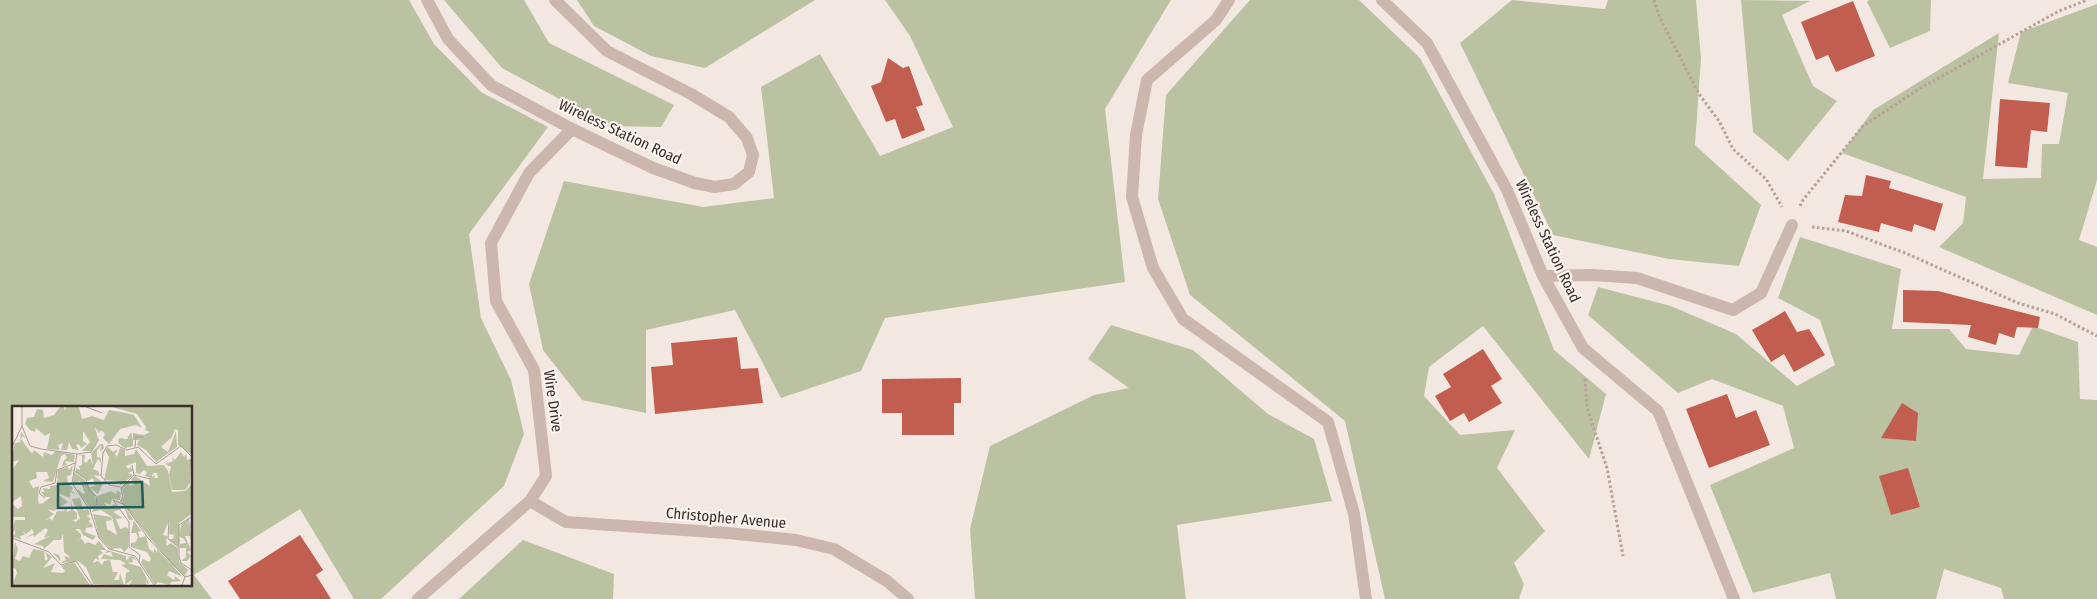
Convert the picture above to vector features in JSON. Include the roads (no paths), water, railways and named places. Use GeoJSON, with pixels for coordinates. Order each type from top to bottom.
{"type":"FeatureCollection","features":[{"type":"Feature","properties":{"kind":"street","name":"Wireless Station Road"},"geometry":{"type":"LineString","coordinates":[[427,0],[448,39],[491,85],[653,168],[695,183],[715,187],[734,184],[749,172],[753,155],[747,138],[729,117],[691,94],[607,51],[555,0]]}},
{"type":"Feature","properties":{"kind":"street"},"geometry":{"type":"LineString","coordinates":[[1229,0],[1216,20],[1147,80],[1136,135],[1132,198],[1154,268],[1183,319],[1328,422],[1354,514],[1366,599]]}},
{"type":"Feature","properties":{"kind":"street","name":"Wireless Station Road"},"geometry":{"type":"LineString","coordinates":[[1382,0],[1427,43],[1507,190],[1543,276],[1583,348],[1658,411],[1734,599]]}},
{"type":"Feature","properties":{"kind":"street","name":"Wire Drive"},"geometry":{"type":"LineString","coordinates":[[418,599],[530,501],[546,476],[534,370],[496,301],[491,244],[529,173],[572,128]]}},
{"type":"Feature","properties":{"kind":"street"},"geometry":{"type":"LineString","coordinates":[[1543,276],[1592,274],[1637,278],[1733,310],[1761,293],[1792,225]]}},
{"type":"Feature","properties":{"kind":"street","name":"Christopher Avenue"},"geometry":{"type":"LineString","coordinates":[[530,501],[566,522],[728,533],[796,540],[834,549],[887,581],[908,599]]}}]}
